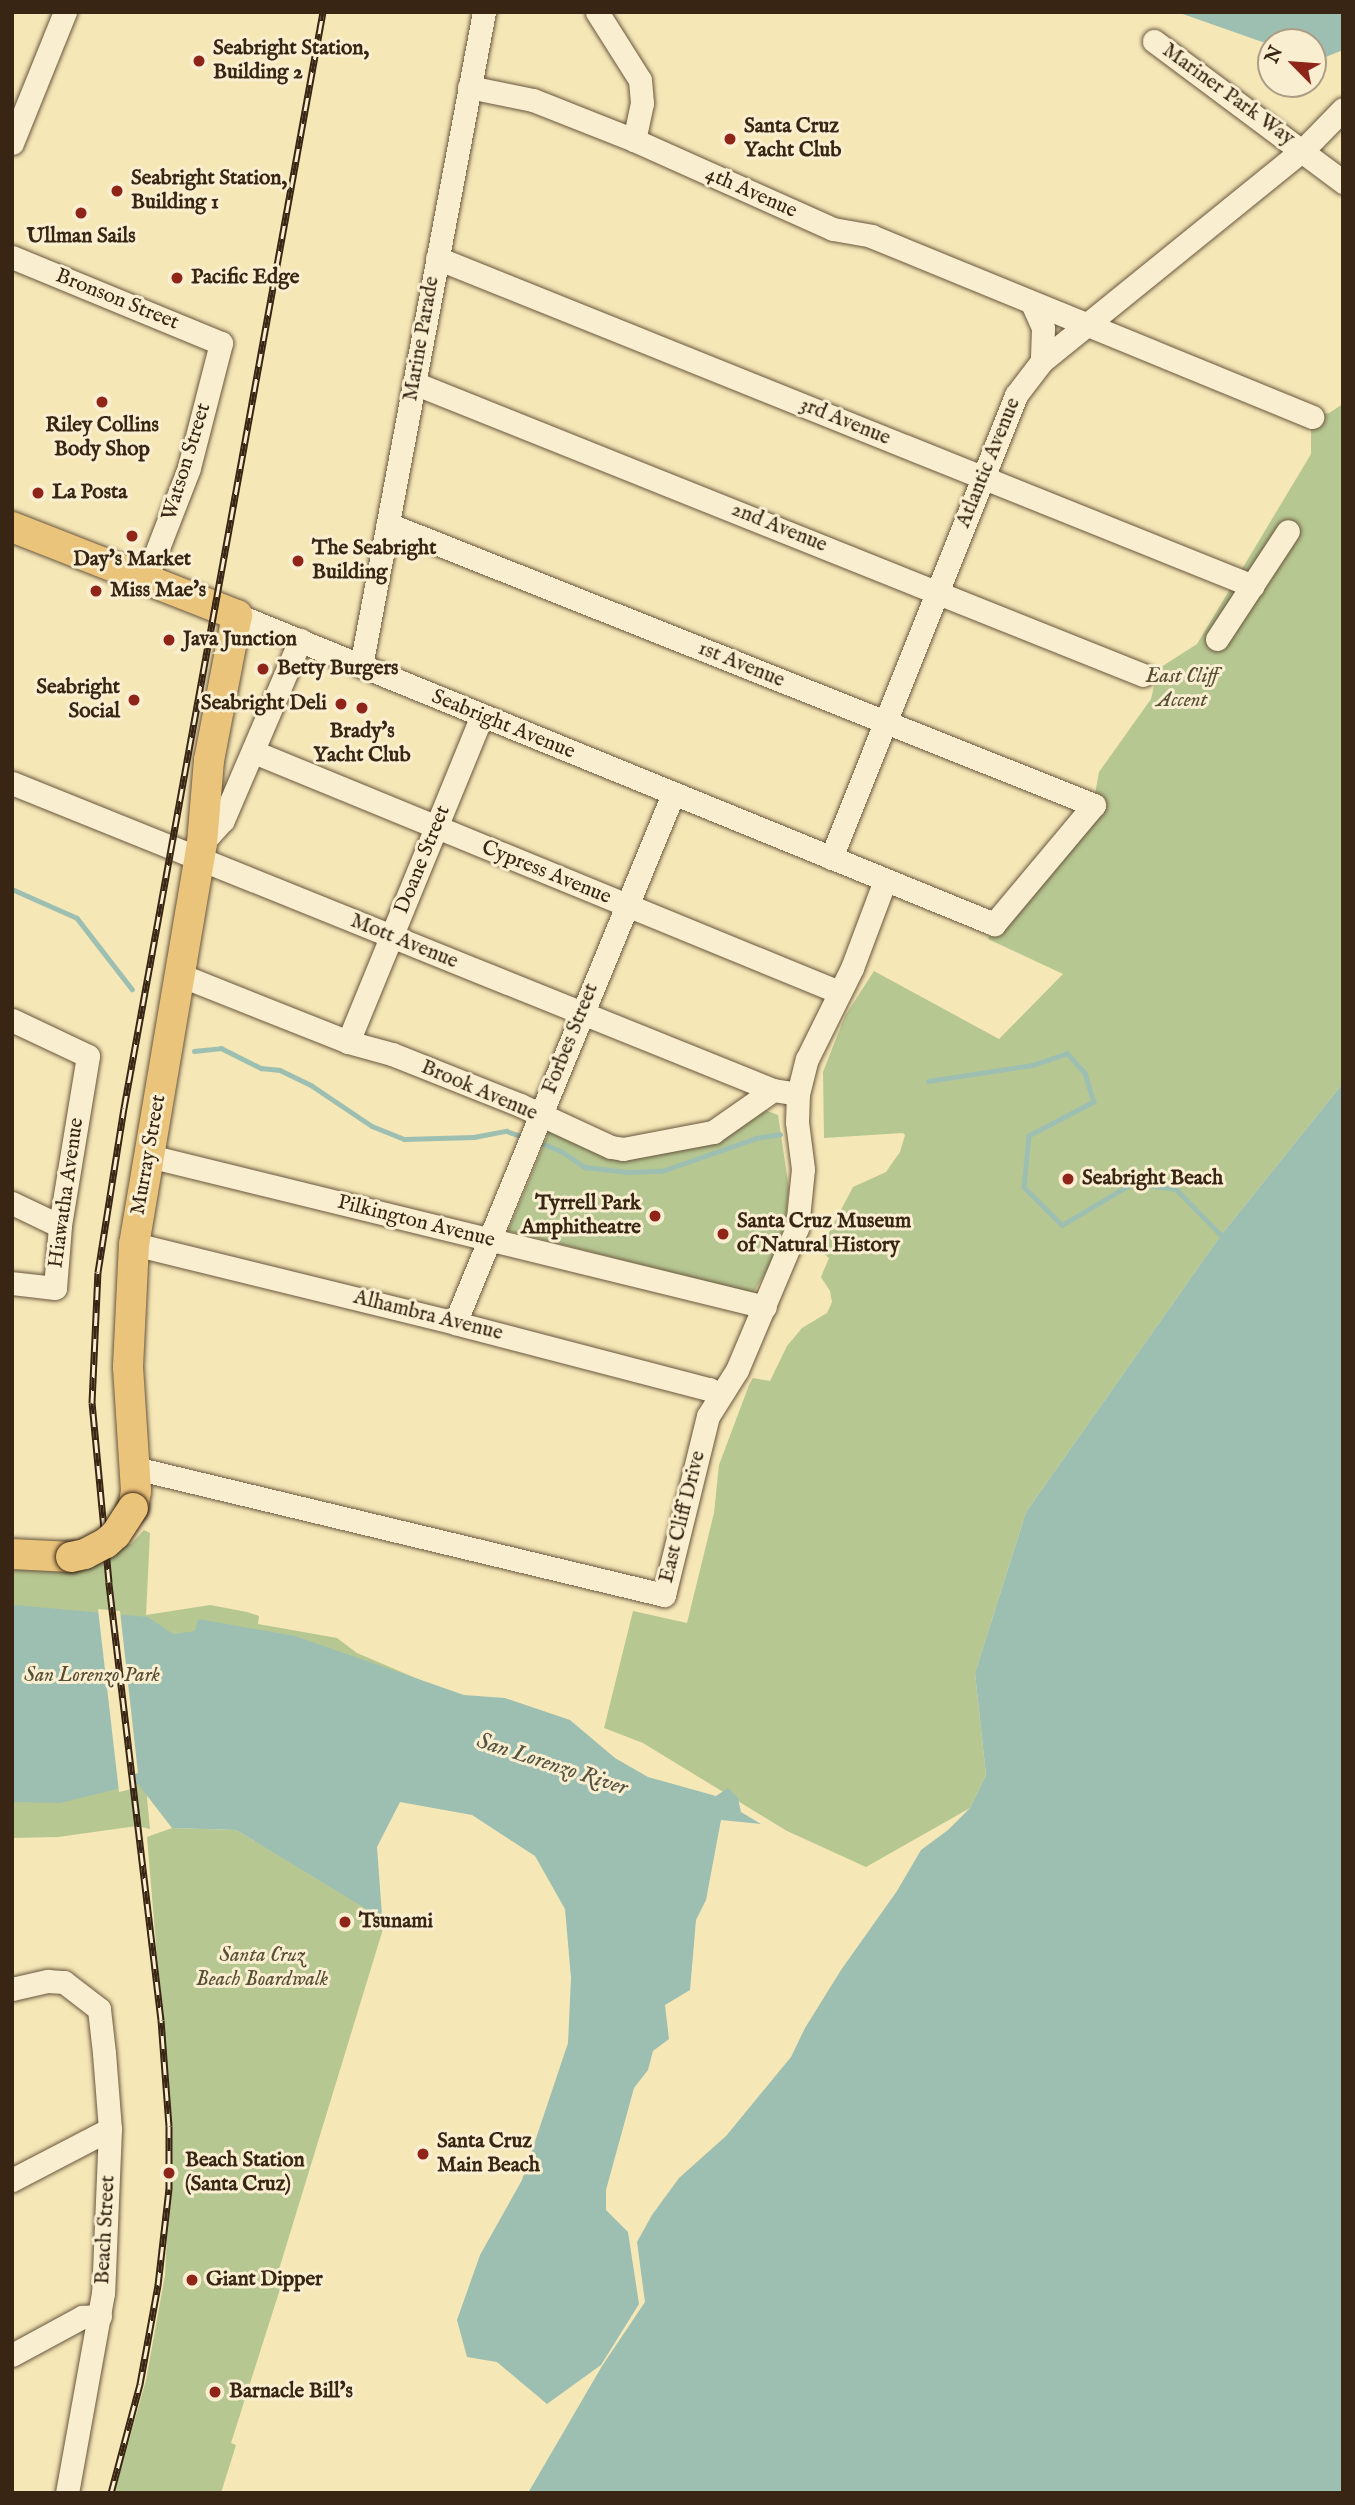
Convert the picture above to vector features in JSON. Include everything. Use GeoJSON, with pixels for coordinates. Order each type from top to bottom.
{"type":"FeatureCollection","features":[{"type":"Feature","properties":{"kind":"main road","name":"Seabright Avenue"},"geometry":{"type":"LineString","coordinates":[[12,527],[237,615]]}},
{"type":"Feature","properties":{"kind":"main road","name":"Murray Street"},"geometry":{"type":"LineString","coordinates":[[135,1468],[128,1367],[134,1244],[180,975],[192,850],[237,615]]}},
{"type":"Feature","properties":{"kind":"main road"},"geometry":{"type":"LineString","coordinates":[[12,1554],[71,1556],[85,1554],[106,1543],[121,1528],[133,1507],[136,1491],[135,1468]]}},
{"type":"Feature","properties":{"kind":"street"},"geometry":{"type":"LineString","coordinates":[[12,143],[65,12]]}},
{"type":"Feature","properties":{"kind":"street","name":"Marine Parade"},"geometry":{"type":"LineString","coordinates":[[361,666],[484,12]]}},
{"type":"Feature","properties":{"kind":"street"},"geometry":{"type":"LineString","coordinates":[[597,12],[639,80],[642,103],[634,140]]}},
{"type":"Feature","properties":{"kind":"street","name":"Mariner Park Way"},"geometry":{"type":"LineString","coordinates":[[1154,41],[1303,149]]}},
{"type":"Feature","properties":{"kind":"street","name":"4th Avenue"},"geometry":{"type":"LineString","coordinates":[[469,87],[533,100],[634,140],[796,214],[834,229],[871,236],[1312,417]]}},
{"type":"Feature","properties":{"kind":"street","name":"Atlantic Avenue"},"geometry":{"type":"LineString","coordinates":[[831,858],[1016,394],[1042,360],[1089,326],[1303,149],[1343,108]]}},
{"type":"Feature","properties":{"kind":"street"},"geometry":{"type":"LineString","coordinates":[[1303,149],[1343,182]]}},
{"type":"Feature","properties":{"kind":"street","name":"Bronson Street"},"geometry":{"type":"LineString","coordinates":[[12,257],[221,343]]}},
{"type":"Feature","properties":{"kind":"street","name":"3rd Avenue"},"geometry":{"type":"LineString","coordinates":[[437,258],[1253,586]]}},
{"type":"Feature","properties":{"kind":"street"},"geometry":{"type":"LineString","coordinates":[[1032,303],[1043,328],[1042,360]]}},
{"type":"Feature","properties":{"kind":"street","name":"Watson Street"},"geometry":{"type":"LineString","coordinates":[[146,579],[190,468],[221,343]]}},
{"type":"Feature","properties":{"kind":"street","name":"2nd Avenue"},"geometry":{"type":"LineString","coordinates":[[414,383],[1143,675]]}},
{"type":"Feature","properties":{"kind":"street","name":"1st Avenue"},"geometry":{"type":"LineString","coordinates":[[388,524],[1094,805],[994,924]]}},
{"type":"Feature","properties":{"kind":"street"},"geometry":{"type":"LineString","coordinates":[[1217,639],[1289,531]]}},
{"type":"Feature","properties":{"kind":"street","name":"Seabright Avenue"},"geometry":{"type":"LineString","coordinates":[[237,615],[481,717],[994,924]]}},
{"type":"Feature","properties":{"kind":"street","name":"Murray Street"},"geometry":{"type":"LineString","coordinates":[[192,850],[223,820],[300,640]]}},
{"type":"Feature","properties":{"kind":"street","name":"Doane Street"},"geometry":{"type":"LineString","coordinates":[[348,1042],[481,717]]}},
{"type":"Feature","properties":{"kind":"street","name":"Cypress Avenue"},"geometry":{"type":"LineString","coordinates":[[254,752],[839,992]]}},
{"type":"Feature","properties":{"kind":"street","name":"Mott Avenue"},"geometry":{"type":"LineString","coordinates":[[12,783],[192,850],[392,937],[773,1090],[798,1094]]}},
{"type":"Feature","properties":{"kind":"street","name":"Forbes Street"},"geometry":{"type":"LineString","coordinates":[[455,1323],[673,794]]}},
{"type":"Feature","properties":{"kind":"street","name":"East Cliff Drive"},"geometry":{"type":"LineString","coordinates":[[135,1468],[664,1595],[708,1416],[719,1394],[737,1370],[797,1228],[803,1194],[797,1122],[798,1094],[807,1059],[852,968],[884,880]]}},
{"type":"Feature","properties":{"kind":"street","name":"Brook Avenue"},"geometry":{"type":"LineString","coordinates":[[180,975],[348,1042],[392,1054],[520,1105],[540,1117],[611,1147],[623,1149],[713,1132],[773,1090]]}},
{"type":"Feature","properties":{"kind":"street","name":"Hiawatha Avenue"},"geometry":{"type":"LineString","coordinates":[[12,1020],[88,1056],[60,1226],[55,1288],[12,1283]]}},
{"type":"Feature","properties":{"kind":"street","name":"Pilkington Avenue"},"geometry":{"type":"LineString","coordinates":[[149,1156],[765,1307]]}},
{"type":"Feature","properties":{"kind":"street"},"geometry":{"type":"LineString","coordinates":[[12,1203],[60,1226]]}},
{"type":"Feature","properties":{"kind":"street","name":"Alhambra Avenue"},"geometry":{"type":"LineString","coordinates":[[134,1244],[455,1323],[709,1389],[719,1394]]}},
{"type":"Feature","properties":{"kind":"street","name":"Beach Street"},"geometry":{"type":"LineString","coordinates":[[12,1989],[48,1981],[64,1982],[99,2009],[110,2129],[100,2316],[67,2493]]}},
{"type":"Feature","properties":{"kind":"street"},"geometry":{"type":"LineString","coordinates":[[12,2180],[110,2129]]}},
{"type":"Feature","properties":{"kind":"street"},"geometry":{"type":"LineString","coordinates":[[12,2355],[82,2317],[100,2316]]}},
{"type":"Feature","properties":{"kind":"green space","name":"Seabright Beach"},"geometry":{"type":"Polygon","coordinates":[[[1343,404],[1343,1083],[1221,1235],[1026,1512],[975,1673],[986,1775],[970,1808],[866,1867],[787,1831],[643,1743],[604,1728],[633,1611],[687,1623],[714,1513],[719,1465],[749,1385],[753,1378],[770,1381],[787,1346],[802,1328],[827,1313],[832,1302],[830,1291],[821,1277],[829,1258],[823,1253],[824,1242],[853,1187],[886,1172],[900,1152],[905,1135],[903,1133],[824,1138],[823,1072],[845,1016],[874,971],[999,1039],[1063,974],[988,939],[995,924],[1093,805],[1099,772],[1151,699],[1158,669],[1197,644],[1311,454],[1311,416],[1329,413],[1343,404]]]}},
{"type":"Feature","properties":{"kind":"green space"},"geometry":{"type":"Polygon","coordinates":[[[759,1108],[778,1115],[789,1189],[785,1225],[768,1269],[753,1293],[508,1231],[551,1127],[620,1155],[759,1108]]]}},
{"type":"Feature","properties":{"kind":"green space","name":"San Lorenzo Park"},"geometry":{"type":"Polygon","coordinates":[[[144,1530],[150,1533],[146,1615],[210,1605],[247,1612],[259,1616],[258,1624],[337,1638],[357,1653],[425,1682],[601,1746],[593,1760],[163,1713],[147,1798],[150,1829],[137,1826],[58,1837],[12,1838],[12,1566],[69,1560],[131,1544],[144,1530]]]}},
{"type":"Feature","properties":{"kind":"green space","name":"Santa Cruz Beach Boardwalk"},"geometry":{"type":"Polygon","coordinates":[[[172,1828],[236,1830],[379,1916],[383,1929],[277,2276],[276,2285],[281,2286],[231,2443],[236,2445],[221,2493],[114,2493],[146,2380],[165,2275],[172,2136],[147,1837],[172,1828]]]}},
{"type":"Feature","properties":{"kind":"water"},"geometry":{"type":"Polygon","coordinates":[[[1177,12],[1343,12],[1343,50],[1327,57],[1327,28],[1257,28],[1257,40],[1177,12]]]}},
{"type":"Feature","properties":{"kind":"water"},"geometry":{"type":"Polygon","coordinates":[[[1343,1083],[1343,2493],[528,2493],[602,2366],[645,2302],[637,2242],[652,2215],[679,2178],[726,2136],[791,2057],[805,2028],[841,1970],[897,1891],[921,1850],[948,1830],[970,1808],[986,1775],[975,1673],[1026,1512],[1221,1235],[1343,1083]]]}},
{"type":"Feature","properties":{"kind":"water","name":"San Lorenzo River"},"geometry":{"type":"Polygon","coordinates":[[[15,1605],[148,1617],[173,1634],[195,1631],[198,1619],[295,1636],[464,1695],[505,1698],[570,1720],[615,1758],[648,1777],[716,1796],[728,1788],[738,1798],[741,1812],[761,1824],[721,1820],[706,1900],[696,1920],[690,1990],[665,2005],[669,2039],[653,2051],[648,2070],[634,2088],[606,2190],[606,2210],[628,2232],[639,2304],[601,2365],[547,2404],[497,2362],[467,2357],[457,2320],[480,2255],[522,2180],[568,2043],[571,1978],[565,1909],[535,1856],[472,1815],[400,1802],[377,1847],[383,1929],[378,1916],[236,1830],[172,1828],[138,1784],[60,1803],[12,1802],[12,1608],[15,1605]]]}},
{"type":"Feature","properties":{"kind":"pier"},"geometry":{"type":"Polygon","coordinates":[[[98,1609],[120,1611],[138,1773],[135,1774],[136,1788],[119,1792],[98,1609]]]}},
{"type":"Feature","properties":{"kind":"waterway"},"geometry":{"type":"LineString","coordinates":[[12,889],[77,918],[132,989]]}},
{"type":"Feature","properties":{"kind":"waterway"},"geometry":{"type":"LineString","coordinates":[[194,1051],[221,1048],[261,1068],[280,1070],[311,1085],[372,1126],[404,1139],[474,1137],[506,1131],[524,1137]]}},
{"type":"Feature","properties":{"kind":"waterway"},"geometry":{"type":"LineString","coordinates":[[928,1081],[1033,1065],[1067,1053],[1085,1073],[1094,1102],[1029,1136],[1024,1187],[1062,1225],[1133,1183],[1176,1189],[1221,1235]]}},
{"type":"Feature","properties":{"kind":"waterway"},"geometry":{"type":"LineString","coordinates":[[536,1141],[561,1151],[585,1167],[627,1172],[662,1171],[756,1138],[780,1134]]}},
{"type":"Feature","properties":{"kind":"railway"},"geometry":{"type":"LineString","coordinates":[[111,2493],[140,2384],[158,2285],[169,2189],[169,2126],[161,2020],[109,1582],[92,1403],[98,1272],[124,1108],[323,12]]}},
{"type":"Feature","properties":{"kind":"place","name":"Seabright Station, Building 2"},"geometry":{"type":"Point","coordinates":[199,61]}},
{"type":"Feature","properties":{"kind":"place","name":"Santa Cruz Yacht Club"},"geometry":{"type":"Point","coordinates":[730,139]}},
{"type":"Feature","properties":{"kind":"place","name":"Seabright Station, Building 1"},"geometry":{"type":"Point","coordinates":[117,191]}},
{"type":"Feature","properties":{"kind":"place","name":"Ullman Sails"},"geometry":{"type":"Point","coordinates":[81,213]}},
{"type":"Feature","properties":{"kind":"place","name":"Pacific Edge"},"geometry":{"type":"Point","coordinates":[177,278]}},
{"type":"Feature","properties":{"kind":"place","name":"Riley Collins Body Shop"},"geometry":{"type":"Point","coordinates":[102,402]}},
{"type":"Feature","properties":{"kind":"place","name":"La Posta"},"geometry":{"type":"Point","coordinates":[38,493]}},
{"type":"Feature","properties":{"kind":"place","name":"Day's Market"},"geometry":{"type":"Point","coordinates":[132,536]}},
{"type":"Feature","properties":{"kind":"place","name":"The Seabright Building"},"geometry":{"type":"Point","coordinates":[298,561]}},
{"type":"Feature","properties":{"kind":"place","name":"Miss Mae's"},"geometry":{"type":"Point","coordinates":[96,591]}},
{"type":"Feature","properties":{"kind":"place","name":"Java Junction"},"geometry":{"type":"Point","coordinates":[169,640]}},
{"type":"Feature","properties":{"kind":"place","name":"Betty Burgers"},"geometry":{"type":"Point","coordinates":[263,669]}},
{"type":"Feature","properties":{"kind":"place","name":"Seabright Social"},"geometry":{"type":"Point","coordinates":[134,700]}},
{"type":"Feature","properties":{"kind":"place","name":"Seabright Deli"},"geometry":{"type":"Point","coordinates":[341,704]}},
{"type":"Feature","properties":{"kind":"place","name":"Brady's Yacht Club"},"geometry":{"type":"Point","coordinates":[362,708]}},
{"type":"Feature","properties":{"kind":"place","name":"Seabright Beach"},"geometry":{"type":"Point","coordinates":[1068,1179]}},
{"type":"Feature","properties":{"kind":"place","name":"Tyrrell Park Amphitheatre"},"geometry":{"type":"Point","coordinates":[655,1216]}},
{"type":"Feature","properties":{"kind":"place","name":"Santa Cruz Museum of Natural History"},"geometry":{"type":"Point","coordinates":[723,1234]}},
{"type":"Feature","properties":{"kind":"place","name":"Tsunami"},"geometry":{"type":"Point","coordinates":[345,1922]}},
{"type":"Feature","properties":{"kind":"place","name":"Santa Cruz Main Beach"},"geometry":{"type":"Point","coordinates":[423,2154]}},
{"type":"Feature","properties":{"kind":"place","name":"Beach Station (Santa Cruz)"},"geometry":{"type":"Point","coordinates":[169,2173]}},
{"type":"Feature","properties":{"kind":"place","name":"Giant Dipper"},"geometry":{"type":"Point","coordinates":[192,2280]}},
{"type":"Feature","properties":{"kind":"place","name":"Barnacle Bill's"},"geometry":{"type":"Point","coordinates":[215,2392]}},
{"type":"Feature","properties":{"kind":"park label","name":"East Cliff Accent"},"geometry":{"type":"Point","coordinates":[1182,689]}}]}
